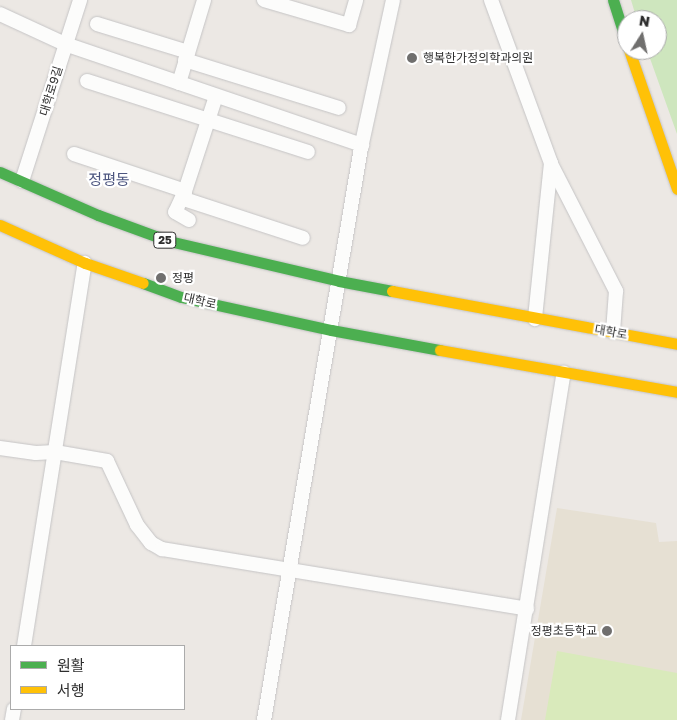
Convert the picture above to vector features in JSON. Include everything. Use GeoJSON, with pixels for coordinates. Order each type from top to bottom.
{"type":"FeatureCollection","features":[{"type":"Feature","properties":{"kind":"main road"},"geometry":{"type":"LineString","coordinates":[[613,0],[617,13]]}},
{"type":"Feature","properties":{"kind":"main road"},"geometry":{"type":"LineString","coordinates":[[632,60],[677,190]]}},
{"type":"Feature","properties":{"kind":"main road","name":"대학로"},"geometry":{"type":"LineString","coordinates":[[0,172],[98,215],[169,241],[339,281],[677,344]]}},
{"type":"Feature","properties":{"kind":"main road","name":"대학로"},"geometry":{"type":"LineString","coordinates":[[0,225],[85,263],[181,297],[331,330],[677,392]]}},
{"type":"Feature","properties":{"kind":"street","name":"대학로9길"},"geometry":{"type":"LineString","coordinates":[[22,181],[80,0]]}},
{"type":"Feature","properties":{"kind":"street"},"geometry":{"type":"LineString","coordinates":[[179,83],[204,0]]}},
{"type":"Feature","properties":{"kind":"street"},"geometry":{"type":"LineString","coordinates":[[268,1],[349,24],[356,0]]}},
{"type":"Feature","properties":{"kind":"street"},"geometry":{"type":"LineString","coordinates":[[264,720],[362,145],[393,0]]}},
{"type":"Feature","properties":{"kind":"street"},"geometry":{"type":"LineString","coordinates":[[491,0],[551,163],[616,291],[613,332]]}},
{"type":"Feature","properties":{"kind":"street"},"geometry":{"type":"LineString","coordinates":[[0,14],[65,44],[362,145]]}},
{"type":"Feature","properties":{"kind":"street"},"geometry":{"type":"LineString","coordinates":[[97,24],[338,108]]}},
{"type":"Feature","properties":{"kind":"street"},"geometry":{"type":"LineString","coordinates":[[87,81],[308,152]]}},
{"type":"Feature","properties":{"kind":"street"},"geometry":{"type":"LineString","coordinates":[[189,220],[175,212],[185,191],[216,96]]}},
{"type":"Feature","properties":{"kind":"street"},"geometry":{"type":"LineString","coordinates":[[74,154],[185,191]]}},
{"type":"Feature","properties":{"kind":"street"},"geometry":{"type":"LineString","coordinates":[[535,319],[551,163]]}},
{"type":"Feature","properties":{"kind":"street"},"geometry":{"type":"LineString","coordinates":[[185,191],[184,199],[303,238]]}},
{"type":"Feature","properties":{"kind":"street"},"geometry":{"type":"LineString","coordinates":[[24,645],[85,263]]}},
{"type":"Feature","properties":{"kind":"street"},"geometry":{"type":"LineString","coordinates":[[508,720],[564,372]]}},
{"type":"Feature","properties":{"kind":"street"},"geometry":{"type":"LineString","coordinates":[[0,448],[36,453],[55,452],[107,461],[137,525],[151,542],[162,549],[527,609]]}},
{"type":"Feature","properties":{"kind":"shaded area","name":"정평초등학교"},"geometry":{"type":"Polygon","coordinates":[[[557,508],[656,523],[659,542],[677,541],[677,720],[521,720],[557,508]]]}},
{"type":"Feature","properties":{"kind":"green space"},"geometry":{"type":"Polygon","coordinates":[[[631,0],[677,0],[677,134],[651,60],[667,60],[667,10],[634,10],[631,0]]]}},
{"type":"Feature","properties":{"kind":"green space"},"geometry":{"type":"Polygon","coordinates":[[[557,651],[677,673],[677,720],[545,720],[557,651]]]}},
{"type":"Feature","properties":{"kind":"traffic: fast"},"geometry":{"type":"LineString","coordinates":[[613,0],[617,13]]}},
{"type":"Feature","properties":{"kind":"traffic: fast"},"geometry":{"type":"LineString","coordinates":[[0,172],[98,215],[169,241],[339,281],[392,291]]}},
{"type":"Feature","properties":{"kind":"traffic: fast"},"geometry":{"type":"LineString","coordinates":[[143,283],[181,297],[331,330],[440,350]]}},
{"type":"Feature","properties":{"kind":"traffic: slow"},"geometry":{"type":"LineString","coordinates":[[632,60],[677,189]]}},
{"type":"Feature","properties":{"kind":"traffic: slow"},"geometry":{"type":"LineString","coordinates":[[0,225],[85,263],[143,283]]}},
{"type":"Feature","properties":{"kind":"traffic: slow"},"geometry":{"type":"LineString","coordinates":[[392,291],[677,344]]}},
{"type":"Feature","properties":{"kind":"traffic: slow"},"geometry":{"type":"LineString","coordinates":[[440,350],[677,392]]}},
{"type":"Feature","properties":{"kind":"place","name":"행복한가정의학과의원"},"geometry":{"type":"Point","coordinates":[412,58]}},
{"type":"Feature","properties":{"kind":"place","name":"정평"},"geometry":{"type":"Point","coordinates":[161,278]}},
{"type":"Feature","properties":{"kind":"place","name":"정평초등학교"},"geometry":{"type":"Point","coordinates":[607,631]}},
{"type":"Feature","properties":{"kind":"district","name":"정평동"},"geometry":{"type":"Point","coordinates":[109,180]}}]}
